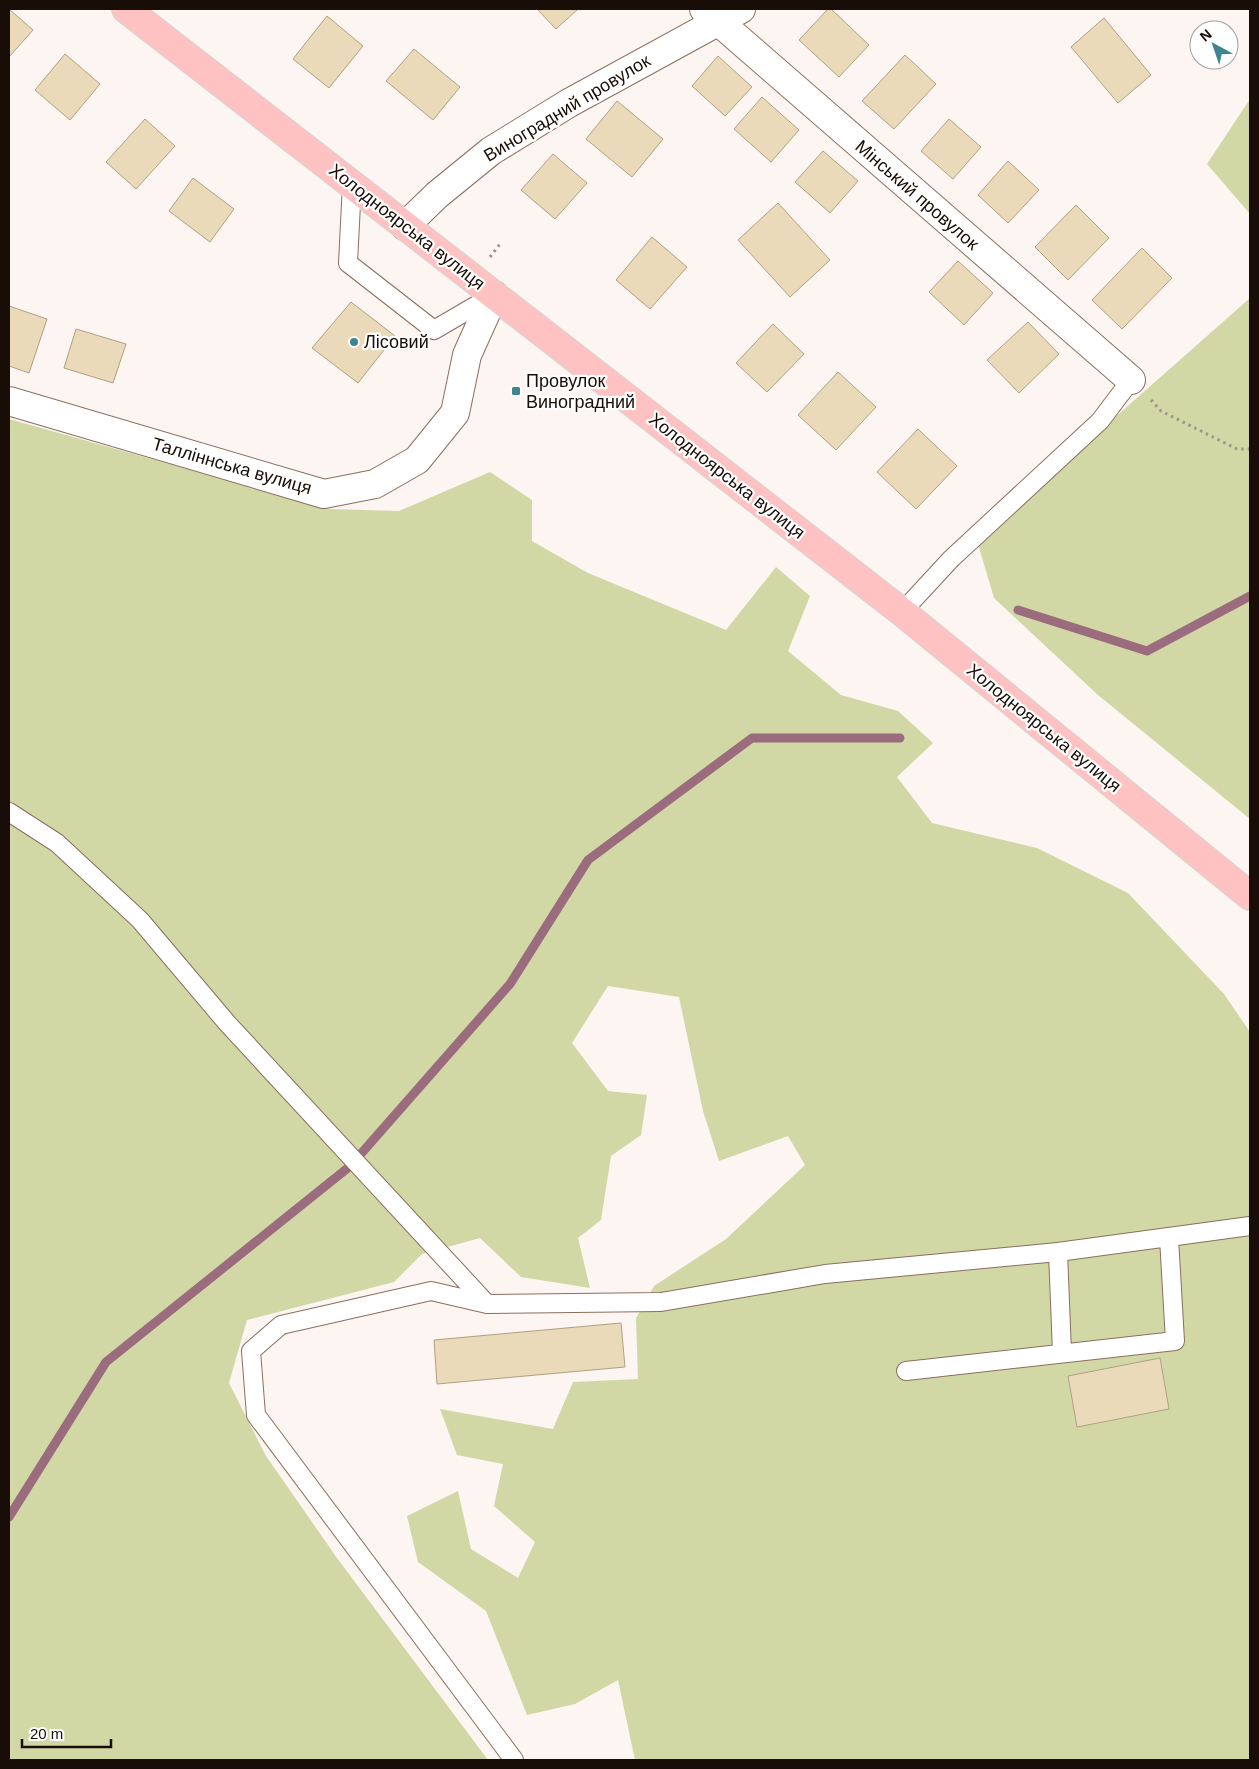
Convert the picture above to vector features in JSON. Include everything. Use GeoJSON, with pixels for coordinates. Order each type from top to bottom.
{"type":"FeatureCollection","features":[{"type":"Feature","properties":{"kind":"main road","name":"Холодноярська вулиця"},"geometry":{"type":"LineString","coordinates":[[126,9],[902,612],[1250,896]]}},
{"type":"Feature","properties":{"kind":"street","name":"Виноградний провулок"},"geometry":{"type":"LineString","coordinates":[[406,226],[437,195],[491,151],[721,13]]}},
{"type":"Feature","properties":{"kind":"street","name":"Мінський провулок"},"geometry":{"type":"LineString","coordinates":[[721,13],[1131,380]]}},
{"type":"Feature","properties":{"kind":"street","name":"Талліннська вулиця"},"geometry":{"type":"LineString","coordinates":[[9,401],[324,494],[375,484],[417,460],[455,413],[467,355],[494,295]]}},
{"type":"Feature","properties":{"kind":"lane"},"geometry":{"type":"LineString","coordinates":[[352,184],[348,263],[434,330],[494,295]]}},
{"type":"Feature","properties":{"kind":"lane"},"geometry":{"type":"LineString","coordinates":[[902,612],[951,559],[1100,421],[1131,380]]}},
{"type":"Feature","properties":{"kind":"lane"},"geometry":{"type":"LineString","coordinates":[[9,812],[57,843],[140,920],[228,1023],[487,1304]]}},
{"type":"Feature","properties":{"kind":"lane"},"geometry":{"type":"LineString","coordinates":[[514,1760],[256,1415],[251,1351],[282,1325],[431,1291],[487,1304],[661,1302],[825,1274],[1058,1252],[1250,1226]]}},
{"type":"Feature","properties":{"kind":"lane"},"geometry":{"type":"LineString","coordinates":[[906,1371],[1175,1342],[1168,1238]]}},
{"type":"Feature","properties":{"kind":"lane"},"geometry":{"type":"LineString","coordinates":[[1058,1252],[1062,1353]]}},
{"type":"Feature","properties":{"kind":"path"},"geometry":{"type":"LineString","coordinates":[[1131,380],[1161,411],[1236,449],[1250,450]]}},
{"type":"Feature","properties":{"kind":"green space"},"geometry":{"type":"Polygon","coordinates":[[[1250,99],[1250,214],[1207,164],[1250,99]]]}},
{"type":"Feature","properties":{"kind":"green space"},"geometry":{"type":"Polygon","coordinates":[[[1250,298],[1250,819],[1098,695],[994,598],[978,544],[1078,450],[1250,298]]]}},
{"type":"Feature","properties":{"kind":"green space"},"geometry":{"type":"Polygon","coordinates":[[[9,419],[330,509],[399,511],[490,472],[532,500],[532,541],[588,573],[726,630],[776,567],[810,596],[788,651],[841,695],[898,711],[933,743],[897,777],[932,823],[1037,848],[1128,893],[1224,994],[1250,1032],[1250,1760],[635,1760],[618,1680],[575,1704],[527,1715],[486,1611],[418,1562],[407,1516],[458,1491],[471,1549],[518,1578],[535,1542],[494,1506],[503,1464],[457,1455],[440,1409],[553,1429],[573,1382],[638,1379],[636,1318],[654,1286],[726,1239],[805,1165],[788,1136],[719,1161],[703,1111],[679,997],[608,986],[572,1043],[608,1091],[647,1095],[641,1135],[611,1156],[601,1220],[578,1238],[590,1288],[521,1277],[480,1238],[422,1254],[394,1282],[247,1320],[229,1383],[266,1456],[337,1558],[488,1760],[9,1760],[9,419]]]}},
{"type":"Feature","properties":{"kind":"building"},"geometry":{"type":"Polygon","coordinates":[[[9,9],[33,30],[9,57],[9,9]]]}},
{"type":"Feature","properties":{"kind":"building"},"geometry":{"type":"Polygon","coordinates":[[[537,9],[578,9],[556,29],[537,9]]]}},
{"type":"Feature","properties":{"kind":"building"},"geometry":{"type":"Polygon","coordinates":[[[828,9],[831,9],[869,45],[839,77],[799,40],[828,9]]]}},
{"type":"Feature","properties":{"kind":"building"},"geometry":{"type":"Polygon","coordinates":[[[327,16],[363,46],[329,88],[293,59],[327,16]]]}},
{"type":"Feature","properties":{"kind":"building"},"geometry":{"type":"Polygon","coordinates":[[[1104,18],[1151,75],[1118,103],[1071,47],[1104,18]]]}},
{"type":"Feature","properties":{"kind":"building"},"geometry":{"type":"Polygon","coordinates":[[[414,49],[460,87],[433,120],[386,81],[414,49]]]}},
{"type":"Feature","properties":{"kind":"building"},"geometry":{"type":"Polygon","coordinates":[[[65,54],[100,84],[70,120],[35,90],[65,54]]]}},
{"type":"Feature","properties":{"kind":"building"},"geometry":{"type":"Polygon","coordinates":[[[905,55],[936,84],[894,129],[862,101],[905,55]]]}},
{"type":"Feature","properties":{"kind":"building"},"geometry":{"type":"Polygon","coordinates":[[[718,56],[752,87],[725,116],[692,86],[718,56]]]}},
{"type":"Feature","properties":{"kind":"building"},"geometry":{"type":"Polygon","coordinates":[[[762,97],[799,130],[771,162],[734,129],[762,97]]]}},
{"type":"Feature","properties":{"kind":"building"},"geometry":{"type":"Polygon","coordinates":[[[617,101],[663,139],[632,177],[586,139],[617,101]]]}},
{"type":"Feature","properties":{"kind":"building"},"geometry":{"type":"Polygon","coordinates":[[[145,119],[175,146],[136,189],[106,162],[145,119]]]}},
{"type":"Feature","properties":{"kind":"building"},"geometry":{"type":"Polygon","coordinates":[[[949,119],[981,147],[953,179],[921,151],[949,119]]]}},
{"type":"Feature","properties":{"kind":"building"},"geometry":{"type":"Polygon","coordinates":[[[823,151],[858,181],[830,213],[795,182],[823,151]]]}},
{"type":"Feature","properties":{"kind":"building"},"geometry":{"type":"Polygon","coordinates":[[[553,154],[587,183],[555,219],[521,190],[553,154]]]}},
{"type":"Feature","properties":{"kind":"building"},"geometry":{"type":"Polygon","coordinates":[[[1008,161],[1039,190],[1008,223],[978,195],[1008,161]]]}},
{"type":"Feature","properties":{"kind":"building"},"geometry":{"type":"Polygon","coordinates":[[[193,178],[234,209],[210,242],[169,211],[193,178]]]}},
{"type":"Feature","properties":{"kind":"building"},"geometry":{"type":"Polygon","coordinates":[[[778,203],[830,260],[790,297],[738,240],[778,203]]]}},
{"type":"Feature","properties":{"kind":"building"},"geometry":{"type":"Polygon","coordinates":[[[1076,205],[1109,238],[1068,280],[1035,247],[1076,205]]]}},
{"type":"Feature","properties":{"kind":"building"},"geometry":{"type":"Polygon","coordinates":[[[652,237],[687,267],[650,309],[616,280],[652,237]]]}},
{"type":"Feature","properties":{"kind":"building"},"geometry":{"type":"Polygon","coordinates":[[[1142,248],[1172,278],[1122,329],[1092,300],[1142,248]]]}},
{"type":"Feature","properties":{"kind":"building"},"geometry":{"type":"Polygon","coordinates":[[[958,261],[993,293],[964,325],[929,292],[958,261]]]}},
{"type":"Feature","properties":{"kind":"building","name":"Лісовий"},"geometry":{"type":"Polygon","coordinates":[[[351,302],[395,336],[358,383],[312,348],[351,302]]]}},
{"type":"Feature","properties":{"kind":"building"},"geometry":{"type":"Polygon","coordinates":[[[9,306],[47,319],[29,373],[9,366],[9,306]]]}},
{"type":"Feature","properties":{"kind":"building"},"geometry":{"type":"Polygon","coordinates":[[[1028,322],[1059,354],[1019,393],[987,360],[1028,322]]]}},
{"type":"Feature","properties":{"kind":"building"},"geometry":{"type":"Polygon","coordinates":[[[773,324],[804,354],[767,392],[736,363],[773,324]]]}},
{"type":"Feature","properties":{"kind":"building"},"geometry":{"type":"Polygon","coordinates":[[[76,329],[126,344],[113,383],[64,368],[76,329]]]}},
{"type":"Feature","properties":{"kind":"building"},"geometry":{"type":"Polygon","coordinates":[[[838,372],[876,407],[836,450],[798,415],[838,372]]]}},
{"type":"Feature","properties":{"kind":"building"},"geometry":{"type":"Polygon","coordinates":[[[918,429],[957,466],[916,509],[877,472],[918,429]]]}},
{"type":"Feature","properties":{"kind":"building"},"geometry":{"type":"Polygon","coordinates":[[[621,1323],[625,1367],[437,1384],[434,1340],[621,1323]]]}},
{"type":"Feature","properties":{"kind":"building"},"geometry":{"type":"Polygon","coordinates":[[[1160,1358],[1169,1409],[1077,1427],[1068,1376],[1160,1358]]]}},
{"type":"Feature","properties":{"kind":"waterway"},"geometry":{"type":"LineString","coordinates":[[1018,610],[1147,651],[1250,596]]}},
{"type":"Feature","properties":{"kind":"waterway"},"geometry":{"type":"LineString","coordinates":[[359,1156],[510,984],[588,860],[752,738],[900,738]]}},
{"type":"Feature","properties":{"kind":"waterway"},"geometry":{"type":"LineString","coordinates":[[9,1517],[106,1362],[349,1167]]}},
{"type":"Feature","properties":{"kind":"place","name":"Лісовий"},"geometry":{"type":"Point","coordinates":[354,342]}},
{"type":"Feature","properties":{"kind":"place","name":"Провулок Виноградний"},"geometry":{"type":"Point","coordinates":[516,391]}}]}
